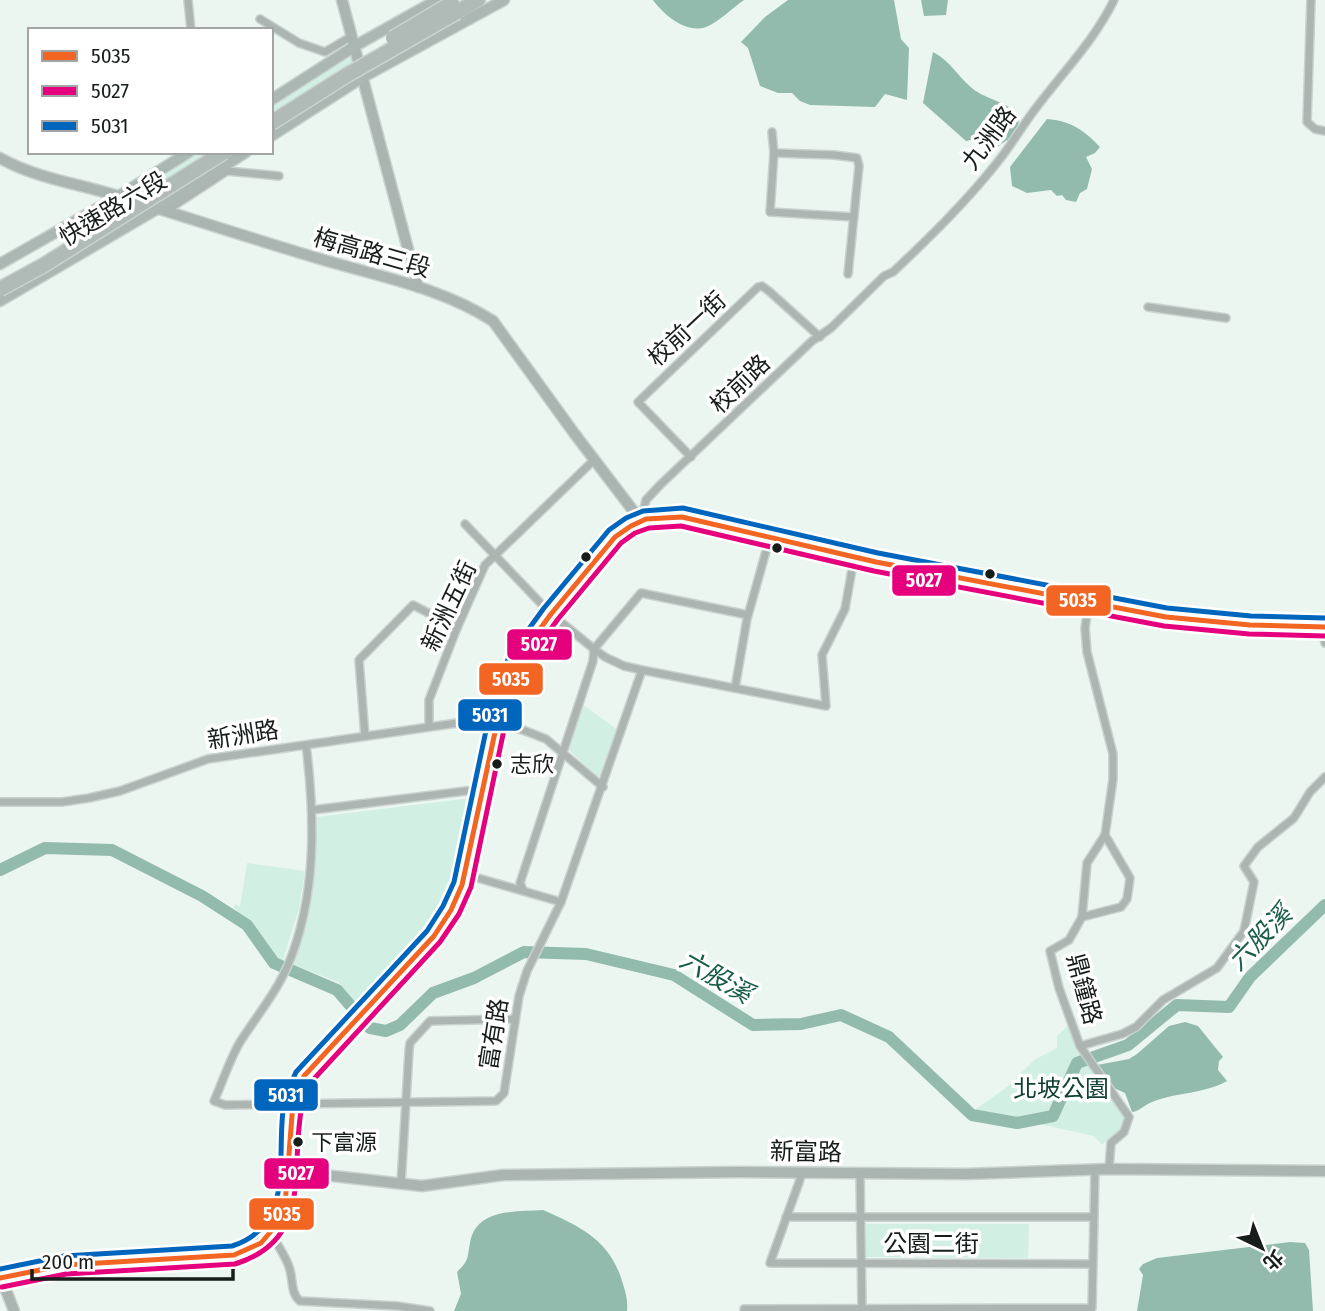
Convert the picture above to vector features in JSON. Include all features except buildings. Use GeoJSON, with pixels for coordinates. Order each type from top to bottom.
{"type":"FeatureCollection","features":[{"type":"Feature","properties":{"kind":"highway"},"geometry":{"type":"LineString","coordinates":[[273,111],[458,0]]}},
{"type":"Feature","properties":{"kind":"highway"},"geometry":{"type":"LineString","coordinates":[[273,122],[347,75],[478,0]]}},
{"type":"Feature","properties":{"kind":"highway"},"geometry":{"type":"LineString","coordinates":[[0,279],[203,154]]}},
{"type":"Feature","properties":{"kind":"highway"},"geometry":{"type":"LineString","coordinates":[[0,289],[44,265],[221,154]]}},
{"type":"Feature","properties":{"kind":"main road"},"geometry":{"type":"LineString","coordinates":[[273,99],[353,41],[437,0]]}},
{"type":"Feature","properties":{"kind":"main road"},"geometry":{"type":"LineString","coordinates":[[273,135],[363,77],[504,0]]}},
{"type":"Feature","properties":{"kind":"main road","name":"快速路六段"},"geometry":{"type":"LineString","coordinates":[[0,264],[120,196],[186,154]]}},
{"type":"Feature","properties":{"kind":"main road","name":"快速路六段"},"geometry":{"type":"LineString","coordinates":[[0,301],[161,210],[243,154]]}},
{"type":"Feature","properties":{"kind":"street"},"geometry":{"type":"LineString","coordinates":[[188,0],[191,28]]}},
{"type":"Feature","properties":{"kind":"street"},"geometry":{"type":"LineString","coordinates":[[342,0],[418,287]]}},
{"type":"Feature","properties":{"kind":"street","name":"九洲路"},"geometry":{"type":"LineString","coordinates":[[877,283],[893,272],[938,229],[996,165],[1019,136],[1034,110],[1080,56],[1114,0]]}},
{"type":"Feature","properties":{"kind":"street"},"geometry":{"type":"LineString","coordinates":[[1311,0],[1307,122],[1315,129],[1325,131]]}},
{"type":"Feature","properties":{"kind":"street"},"geometry":{"type":"LineString","coordinates":[[260,19],[299,43],[325,52],[353,41]]}},
{"type":"Feature","properties":{"kind":"street"},"geometry":{"type":"LineString","coordinates":[[772,132],[774,153],[771,212],[854,217]]}},
{"type":"Feature","properties":{"kind":"street"},"geometry":{"type":"LineString","coordinates":[[774,153],[857,158],[859,166],[848,274]]}},
{"type":"Feature","properties":{"kind":"street","name":"梅高路三段"},"geometry":{"type":"LineString","coordinates":[[0,158],[38,174],[120,196],[418,287],[454,299],[493,321],[641,520]]}},
{"type":"Feature","properties":{"kind":"street"},"geometry":{"type":"LineString","coordinates":[[161,210],[227,172],[279,176]]}},
{"type":"Feature","properties":{"kind":"street","name":"校前路"},"geometry":{"type":"LineString","coordinates":[[641,520],[646,500],[812,341],[855,307],[877,283]]}},
{"type":"Feature","properties":{"kind":"street","name":"校前一街"},"geometry":{"type":"LineString","coordinates":[[691,457],[638,402],[758,287],[762,286],[770,292],[820,337]]}},
{"type":"Feature","properties":{"kind":"street"},"geometry":{"type":"LineString","coordinates":[[1148,307],[1226,318]]}},
{"type":"Feature","properties":{"kind":"street","name":"新洲五街"},"geometry":{"type":"LineString","coordinates":[[429,726],[429,699],[480,573],[495,555],[595,459]]}},
{"type":"Feature","properties":{"kind":"street"},"geometry":{"type":"LineString","coordinates":[[14,1311],[0,1278],[65,1265],[234,1255],[246,1252],[272,1235],[281,1220],[289,1171],[293,1103],[304,1076],[434,936],[451,910],[464,874],[497,723],[517,660],[551,614],[626,527],[658,516],[682,517],[854,558],[1166,617],[1219,623],[1324,627],[1325,643]]}},
{"type":"Feature","properties":{"kind":"street"},"geometry":{"type":"LineString","coordinates":[[465,524],[551,614],[614,662],[642,670],[826,706],[822,655],[845,609],[854,558]]}},
{"type":"Feature","properties":{"kind":"street"},"geometry":{"type":"LineString","coordinates":[[735,688],[748,615],[770,537]]}},
{"type":"Feature","properties":{"kind":"street"},"geometry":{"type":"LineString","coordinates":[[523,890],[520,883],[593,661],[594,649],[641,593],[748,615]]}},
{"type":"Feature","properties":{"kind":"street"},"geometry":{"type":"LineString","coordinates":[[1082,916],[1087,863],[1105,835],[1113,779],[1113,754],[1087,652],[1085,628],[1089,601]]}},
{"type":"Feature","properties":{"kind":"street"},"geometry":{"type":"LineString","coordinates":[[365,736],[359,660],[413,605],[457,628]]}},
{"type":"Feature","properties":{"kind":"street","name":"富有路"},"geometry":{"type":"LineString","coordinates":[[312,810],[310,881],[302,923],[288,965],[239,1044],[214,1101],[225,1104],[501,1099],[514,1019],[527,971],[561,902],[642,670]]}},
{"type":"Feature","properties":{"kind":"street","name":"新洲路"},"geometry":{"type":"LineString","coordinates":[[0,802],[62,802],[89,798],[120,791],[208,759],[478,720],[536,734],[554,744],[603,787]]}},
{"type":"Feature","properties":{"kind":"street"},"geometry":{"type":"LineString","coordinates":[[306,745],[312,810],[482,789]]}},
{"type":"Feature","properties":{"kind":"street"},"geometry":{"type":"LineString","coordinates":[[1080,1046],[1122,1034],[1136,1027],[1163,1000],[1217,968],[1244,931],[1254,882],[1244,866],[1258,848],[1294,818],[1310,792],[1325,777]]}},
{"type":"Feature","properties":{"kind":"street","name":"鼎鐘路"},"geometry":{"type":"LineString","coordinates":[[1105,835],[1130,878],[1127,899],[1121,907],[1082,916],[1069,940],[1050,951],[1059,988],[1080,1046],[1129,1117],[1124,1132],[1111,1143],[1109,1169]]}},
{"type":"Feature","properties":{"kind":"street"},"geometry":{"type":"LineString","coordinates":[[464,874],[561,902]]}},
{"type":"Feature","properties":{"kind":"street"},"geometry":{"type":"LineString","coordinates":[[401,1184],[410,1043],[430,1021],[514,1019]]}},
{"type":"Feature","properties":{"kind":"street","name":"新富路"},"geometry":{"type":"LineString","coordinates":[[289,1171],[422,1186],[503,1175],[724,1172],[965,1174],[1109,1169],[1325,1171]]}},
{"type":"Feature","properties":{"kind":"street"},"geometry":{"type":"LineString","coordinates":[[744,1309],[1091,1308],[1095,1170]]}},
{"type":"Feature","properties":{"kind":"street"},"geometry":{"type":"LineString","coordinates":[[802,1174],[786,1217],[1093,1217]]}},
{"type":"Feature","properties":{"kind":"street"},"geometry":{"type":"LineString","coordinates":[[860,1174],[862,1307]]}},
{"type":"Feature","properties":{"kind":"street","name":"公園二街"},"geometry":{"type":"LineString","coordinates":[[786,1217],[770,1263],[1092,1264]]}},
{"type":"Feature","properties":{"kind":"street"},"geometry":{"type":"LineString","coordinates":[[272,1235],[290,1267],[294,1292],[300,1301],[407,1307],[430,1311]]}},
{"type":"Feature","properties":{"kind":"green space"},"geometry":{"type":"Polygon","coordinates":[[[350,55],[357,76],[273,128],[273,104],[350,55]]]}},
{"type":"Feature","properties":{"kind":"green space"},"geometry":{"type":"Polygon","coordinates":[[[193,154],[231,154],[156,201],[133,192],[193,154]]]}},
{"type":"Feature","properties":{"kind":"green space"},"geometry":{"type":"Polygon","coordinates":[[[582,704],[619,731],[603,775],[597,776],[569,750],[582,704]]]}},
{"type":"Feature","properties":{"kind":"green space"},"geometry":{"type":"Polygon","coordinates":[[[471,798],[455,873],[447,897],[430,925],[406,953],[355,1002],[338,982],[294,965],[312,889],[317,817],[471,798]]]}},
{"type":"Feature","properties":{"kind":"green space"},"geometry":{"type":"Polygon","coordinates":[[[247,863],[305,871],[299,908],[282,963],[271,956],[234,907],[235,904],[240,907],[247,863]]]}},
{"type":"Feature","properties":{"kind":"green space","name":"北坡公園"},"geometry":{"type":"Polygon","coordinates":[[[1068,1026],[1076,1047],[1125,1116],[1121,1128],[1102,1145],[1094,1136],[975,1110],[1007,1087],[1034,1060],[1057,1048],[1057,1036],[1068,1026]]]}},
{"type":"Feature","properties":{"kind":"green space"},"geometry":{"type":"Polygon","coordinates":[[[866,1224],[1029,1224],[1028,1258],[866,1257],[866,1224]]]}},
{"type":"Feature","properties":{"kind":"shaded area"},"geometry":{"type":"Polygon","coordinates":[[[653,0],[744,0],[716,22],[706,27],[691,28],[676,22],[653,0]]]}},
{"type":"Feature","properties":{"kind":"shaded area"},"geometry":{"type":"Polygon","coordinates":[[[788,0],[894,0],[901,39],[909,48],[907,100],[885,94],[875,107],[810,105],[800,101],[792,93],[778,93],[760,86],[748,48],[741,42],[765,17],[788,0]]]}},
{"type":"Feature","properties":{"kind":"shaded area"},"geometry":{"type":"Polygon","coordinates":[[[921,0],[948,0],[946,15],[924,16],[921,0]]]}},
{"type":"Feature","properties":{"kind":"shaded area"},"geometry":{"type":"Polygon","coordinates":[[[933,52],[945,60],[973,89],[1015,112],[1020,117],[1016,134],[994,149],[971,140],[966,141],[923,103],[933,52]]]}},
{"type":"Feature","properties":{"kind":"shaded area"},"geometry":{"type":"Polygon","coordinates":[[[1047,119],[1076,127],[1100,147],[1086,157],[1092,169],[1087,189],[1080,193],[1076,202],[1066,200],[1062,195],[1057,196],[1051,190],[1027,193],[1012,186],[1010,167],[1047,119]]]}},
{"type":"Feature","properties":{"kind":"shaded area"},"geometry":{"type":"Polygon","coordinates":[[[1185,1022],[1198,1026],[1223,1057],[1219,1061],[1218,1070],[1227,1081],[1161,1099],[1132,1112],[1125,1093],[1114,1088],[1097,1065],[1129,1059],[1169,1026],[1185,1022]]]}},
{"type":"Feature","properties":{"kind":"shaded area"},"geometry":{"type":"Polygon","coordinates":[[[543,1210],[582,1230],[603,1246],[618,1269],[626,1294],[627,1311],[454,1311],[461,1294],[457,1272],[466,1262],[470,1243],[480,1223],[498,1214],[543,1210]]]}},
{"type":"Feature","properties":{"kind":"shaded area"},"geometry":{"type":"Polygon","coordinates":[[[1290,1242],[1305,1243],[1309,1250],[1313,1311],[1137,1311],[1143,1275],[1139,1269],[1143,1264],[1157,1258],[1290,1242]]]}},
{"type":"Feature","properties":{"kind":"waterway","name":"六股溪"},"geometry":{"type":"LineString","coordinates":[[0,870],[45,848],[112,850],[202,896],[247,925],[274,963],[337,990],[370,1028],[386,1031],[400,1025],[433,993],[474,978],[524,952],[586,954],[674,975],[753,1025],[801,1024],[841,1015],[889,1037],[972,1115],[1017,1123],[1053,1116],[1077,1063],[1128,1045],[1177,1005],[1229,1007],[1250,977],[1325,905]]}},
{"type":"Feature","properties":{"kind":"transit line","name":"5031"},"geometry":{"type":"LineString","coordinates":[[0,1269],[64,1256],[232,1246],[253,1236],[266,1222],[275,1205],[279,1187],[284,1103],[296,1072],[427,931],[443,906],[454,882],[488,721],[509,656],[544,608],[609,530],[626,518],[643,511],[683,508],[878,553],[1167,608],[1251,616],[1325,618]]}},
{"type":"Feature","properties":{"kind":"transit line","name":"5035"},"geometry":{"type":"LineString","coordinates":[[0,1278],[65,1265],[234,1255],[261,1243],[278,1223],[285,1205],[293,1103],[304,1076],[434,936],[451,910],[462,885],[497,723],[517,660],[615,537],[631,526],[646,519],[682,517],[876,562],[1166,617],[1250,625],[1325,627]]}},
{"type":"Feature","properties":{"kind":"transit line","name":"5027"},"geometry":{"type":"LineString","coordinates":[[2,1287],[66,1274],[235,1264],[260,1253],[277,1238],[288,1220],[294,1199],[302,1106],[312,1081],[440,942],[459,914],[471,887],[505,725],[525,664],[558,619],[621,543],[635,533],[649,528],[681,526],[874,571],[1164,626],[1249,634],[1325,636]]}},
{"type":"Feature","properties":{"kind":"place","name":"志欣"},"geometry":{"type":"Point","coordinates":[497,764]}},
{"type":"Feature","properties":{"kind":"place","name":"下富源"},"geometry":{"type":"Point","coordinates":[298,1142]}}]}
